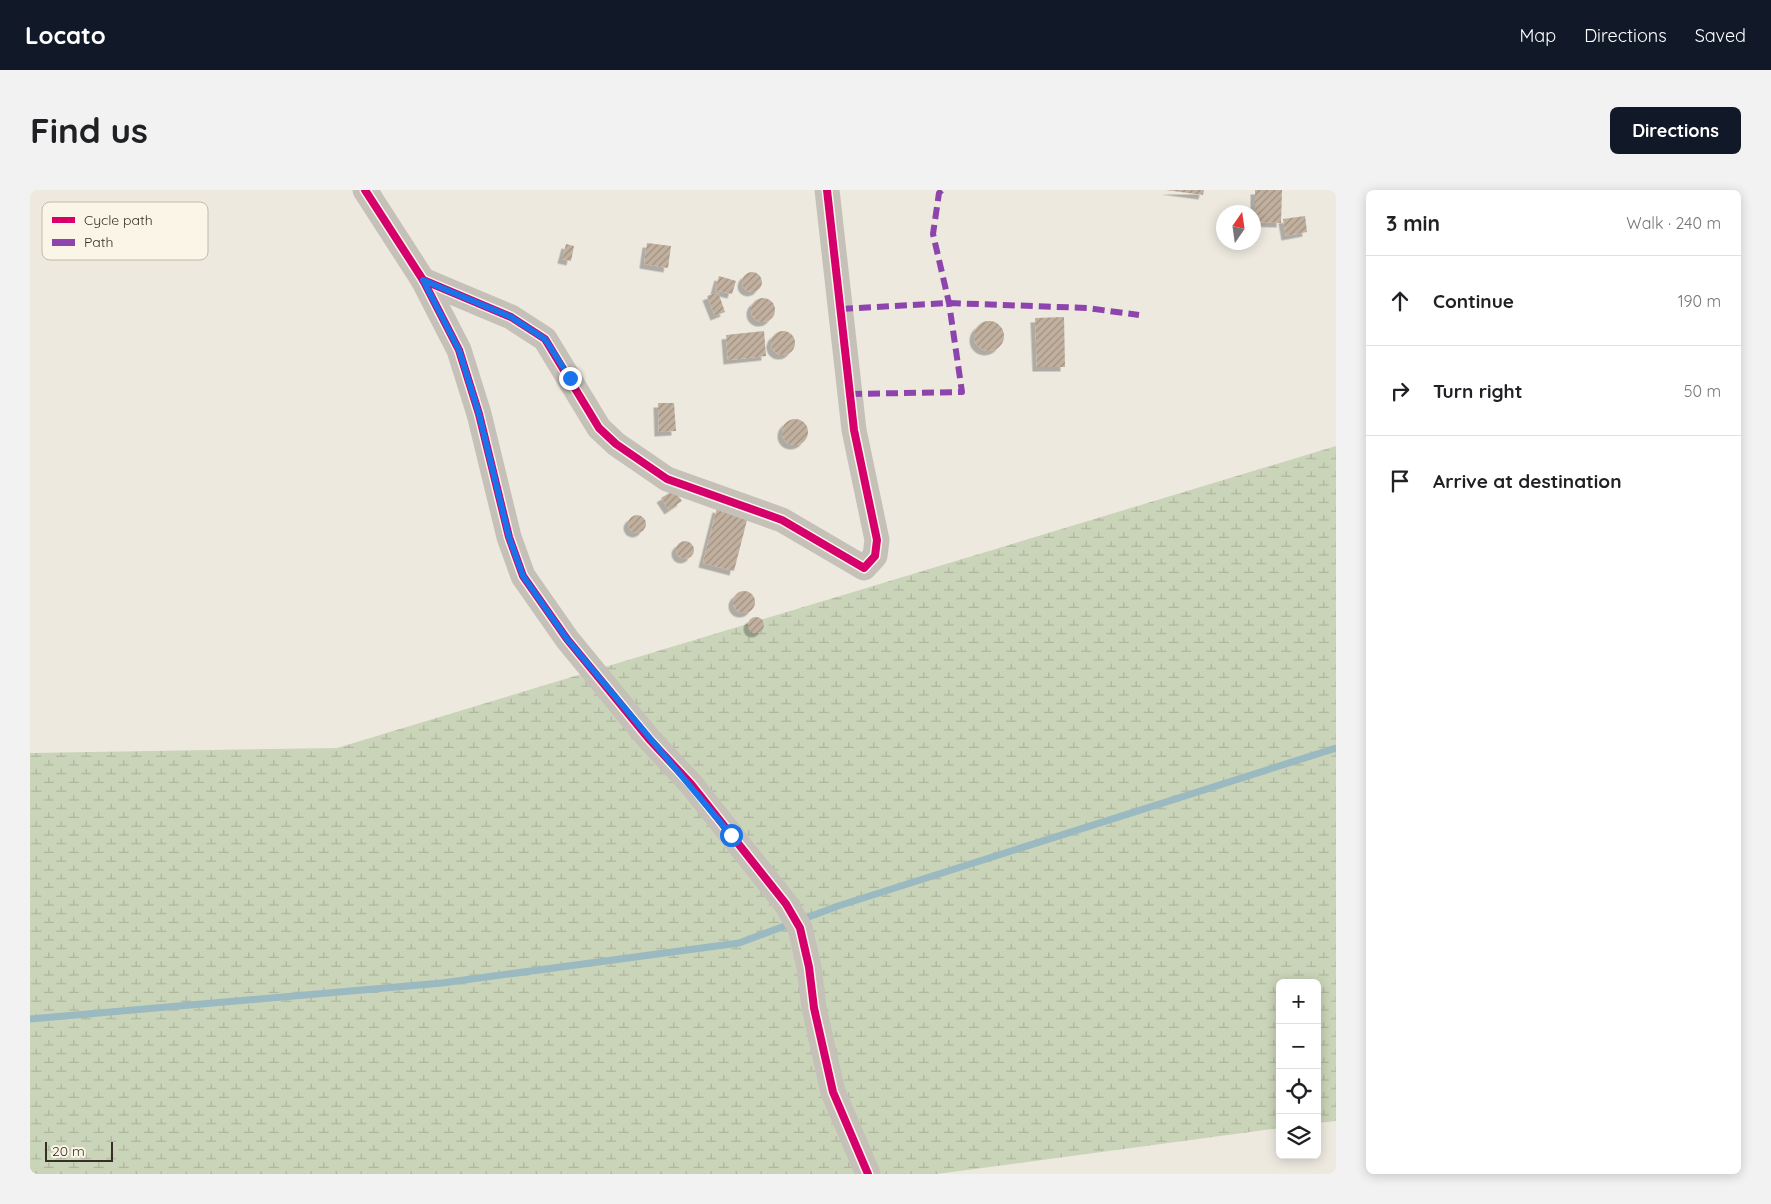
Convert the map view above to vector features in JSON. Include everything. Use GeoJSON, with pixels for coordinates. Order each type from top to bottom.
{"type":"FeatureCollection","features":[{"type":"Feature","properties":{"kind":"street"},"geometry":{"type":"LineString","coordinates":[[365,190],[423,280],[459,350],[479,414],[509,537],[523,576],[567,639],[649,739],[691,784],[786,904],[800,928],[810,967],[814,1008],[832,1092],[868,1174]]}},
{"type":"Feature","properties":{"kind":"street"},"geometry":{"type":"LineString","coordinates":[[423,280],[511,317],[545,339],[599,428],[616,444],[667,479],[782,520],[864,568],[875,556],[877,540],[854,430],[827,190]]}},
{"type":"Feature","properties":{"kind":"green space"},"geometry":{"type":"Polygon","coordinates":[[[1336,446],[1336,1121],[1321,1123],[1321,979],[1276,979],[1276,1129],[937,1174],[30,1174],[30,753],[337,748],[1336,446]]]}},
{"type":"Feature","properties":{"kind":"building"},"geometry":{"type":"Polygon","coordinates":[[[1166,190],[1204,190],[1203,195],[1166,190]]]}},
{"type":"Feature","properties":{"kind":"building"},"geometry":{"type":"Polygon","coordinates":[[[1255,190],[1282,190],[1281,223],[1261,222],[1261,205],[1255,205],[1255,190]]]}},
{"type":"Feature","properties":{"kind":"building"},"geometry":{"type":"Polygon","coordinates":[[[1305,216],[1307,232],[1286,236],[1283,219],[1305,216]]]}},
{"type":"Feature","properties":{"kind":"building"},"geometry":{"type":"Polygon","coordinates":[[[647,243],[671,246],[668,268],[644,264],[647,243]]]}},
{"type":"Feature","properties":{"kind":"building"},"geometry":{"type":"Polygon","coordinates":[[[566,244],[574,246],[571,261],[562,259],[566,244]]]}},
{"type":"Feature","properties":{"kind":"building"},"geometry":{"type":"Polygon","coordinates":[[[752,272],[759,275],[762,282],[759,289],[752,292],[745,289],[742,282],[745,275],[752,272]]]}},
{"type":"Feature","properties":{"kind":"building"},"geometry":{"type":"Polygon","coordinates":[[[719,276],[736,281],[732,294],[715,290],[719,276]]]}},
{"type":"Feature","properties":{"kind":"building"},"geometry":{"type":"Polygon","coordinates":[[[718,292],[725,312],[715,316],[707,296],[718,292]]]}},
{"type":"Feature","properties":{"kind":"building"},"geometry":{"type":"Polygon","coordinates":[[[763,298],[768,299],[774,305],[774,315],[768,321],[763,322],[758,321],[752,315],[751,310],[752,305],[758,299],[763,298]]]}},
{"type":"Feature","properties":{"kind":"building"},"geometry":{"type":"Polygon","coordinates":[[[1064,317],[1065,367],[1037,367],[1035,318],[1064,317]]]}},
{"type":"Feature","properties":{"kind":"building"},"geometry":{"type":"Polygon","coordinates":[[[989,321],[1000,325],[1004,336],[1000,347],[989,351],[978,347],[974,336],[978,325],[989,321]]]}},
{"type":"Feature","properties":{"kind":"building"},"geometry":{"type":"Polygon","coordinates":[[[764,331],[766,356],[728,360],[726,335],[764,331]]]}},
{"type":"Feature","properties":{"kind":"building"},"geometry":{"type":"Polygon","coordinates":[[[783,331],[792,334],[795,343],[792,352],[783,355],[774,352],[771,343],[774,334],[783,331]]]}},
{"type":"Feature","properties":{"kind":"building"},"geometry":{"type":"Polygon","coordinates":[[[658,403],[674,403],[676,431],[659,432],[658,403]]]}},
{"type":"Feature","properties":{"kind":"building"},"geometry":{"type":"Polygon","coordinates":[[[795,419],[804,423],[808,432],[804,441],[795,445],[786,441],[782,432],[786,423],[795,419]]]}},
{"type":"Feature","properties":{"kind":"building"},"geometry":{"type":"Polygon","coordinates":[[[674,490],[682,501],[669,510],[661,498],[674,490]]]}},
{"type":"Feature","properties":{"kind":"building"},"geometry":{"type":"Polygon","coordinates":[[[717,508],[748,516],[734,571],[703,563],[717,508]]]}},
{"type":"Feature","properties":{"kind":"building"},"geometry":{"type":"Polygon","coordinates":[[[637,515],[643,518],[646,524],[643,530],[637,533],[631,530],[628,524],[631,518],[637,515]]]}},
{"type":"Feature","properties":{"kind":"building"},"geometry":{"type":"Polygon","coordinates":[[[681,541],[689,541],[694,546],[692,557],[681,559],[676,554],[676,546],[681,541]]]}},
{"type":"Feature","properties":{"kind":"building"},"geometry":{"type":"Polygon","coordinates":[[[744,591],[752,594],[755,602],[752,610],[744,613],[736,610],[733,602],[736,594],[744,591]]]}},
{"type":"Feature","properties":{"kind":"building"},"geometry":{"type":"Polygon","coordinates":[[[756,617],[762,619],[764,625],[762,631],[756,633],[750,631],[748,625],[750,619],[756,617]]]}},
{"type":"Feature","properties":{"kind":"waterway"},"geometry":{"type":"LineString","coordinates":[[30,1019],[442,983],[739,943],[838,906],[1336,748]]}},
{"type":"Feature","properties":{"kind":"marked path"},"geometry":{"type":"LineString","coordinates":[[850,394],[962,392],[949,303],[933,234],[939,193],[942,190]]}},
{"type":"Feature","properties":{"kind":"marked path"},"geometry":{"type":"LineString","coordinates":[[841,309],[949,303],[1087,308],[1139,315]]}},
{"type":"Feature","properties":{"kind":"cycle path"},"geometry":{"type":"LineString","coordinates":[[365,190],[423,280],[459,350],[479,414],[509,537],[523,576],[567,639],[649,739],[691,784],[786,904],[800,928],[809,967],[814,1008],[833,1092],[868,1174]]}},
{"type":"Feature","properties":{"kind":"cycle path"},"geometry":{"type":"LineString","coordinates":[[423,280],[511,317],[545,339],[599,428],[616,444],[667,479],[782,520],[864,568],[875,556],[877,540],[854,430],[827,190]]}},
{"type":"Feature","properties":{"kind":"route"},"geometry":{"type":"LineString","coordinates":[[570,378],[545,339],[511,317],[423,280],[459,350],[479,414],[509,537],[523,576],[567,639],[649,739],[691,784],[731,835]]}}]}
